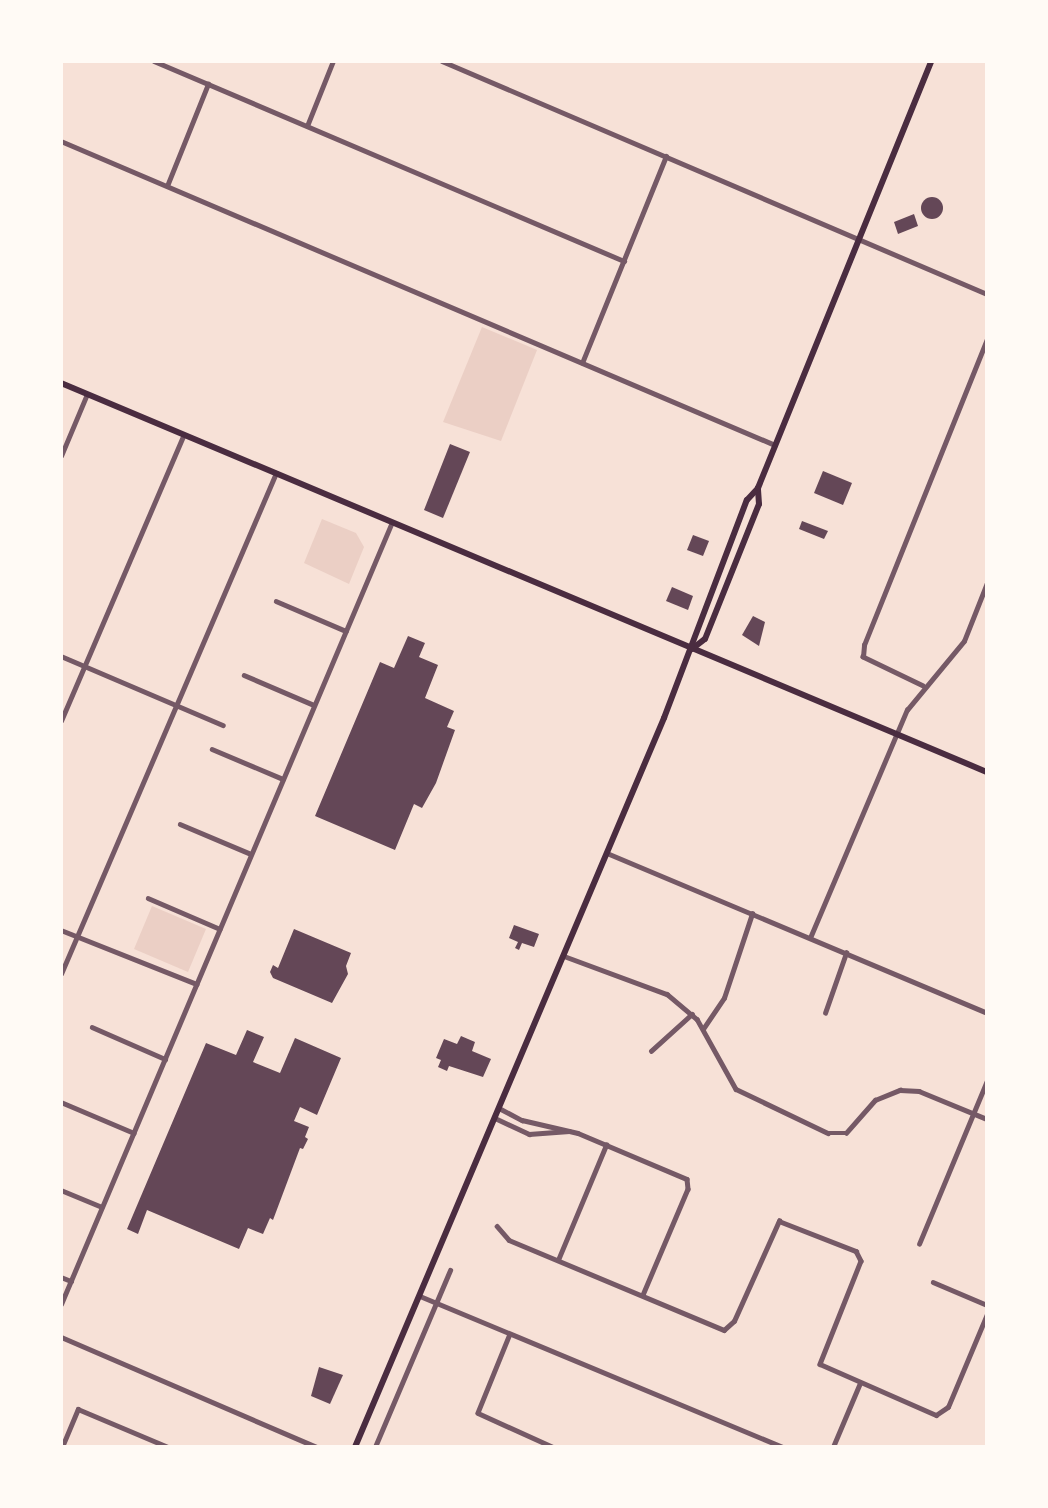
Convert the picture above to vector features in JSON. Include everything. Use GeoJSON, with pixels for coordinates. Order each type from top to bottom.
{"type":"FeatureCollection","features":[{"type":"Feature","properties":{"kind":"main road"},"geometry":{"type":"LineString","coordinates":[[355,1447],[692,649],[694,634],[747,500],[758,488],[931,61]]}},
{"type":"Feature","properties":{"kind":"main road"},"geometry":{"type":"LineString","coordinates":[[61,383],[987,772]]}},
{"type":"Feature","properties":{"kind":"main road"},"geometry":{"type":"LineString","coordinates":[[692,649],[705,639],[759,503],[758,488]]}},
{"type":"Feature","properties":{"kind":"street"},"geometry":{"type":"LineString","coordinates":[[154,61],[624,261]]}},
{"type":"Feature","properties":{"kind":"street"},"geometry":{"type":"LineString","coordinates":[[307,127],[333,61]]}},
{"type":"Feature","properties":{"kind":"street"},"geometry":{"type":"LineString","coordinates":[[442,61],[987,294]]}},
{"type":"Feature","properties":{"kind":"street"},"geometry":{"type":"LineString","coordinates":[[167,186],[208,84]]}},
{"type":"Feature","properties":{"kind":"street"},"geometry":{"type":"LineString","coordinates":[[61,141],[776,445]]}},
{"type":"Feature","properties":{"kind":"street"},"geometry":{"type":"LineString","coordinates":[[582,363],[666,156]]}},
{"type":"Feature","properties":{"kind":"street"},"geometry":{"type":"LineString","coordinates":[[923,686],[863,657],[984,353],[987,339]]}},
{"type":"Feature","properties":{"kind":"street"},"geometry":{"type":"LineString","coordinates":[[61,456],[87,394]]}},
{"type":"Feature","properties":{"kind":"street"},"geometry":{"type":"LineString","coordinates":[[61,721],[183,436]]}},
{"type":"Feature","properties":{"kind":"street"},"geometry":{"type":"LineString","coordinates":[[61,974],[276,473]]}},
{"type":"Feature","properties":{"kind":"street"},"geometry":{"type":"LineString","coordinates":[[61,1304],[393,522]]}},
{"type":"Feature","properties":{"kind":"street"},"geometry":{"type":"LineString","coordinates":[[810,938],[896,734],[923,686],[964,641],[987,583]]}},
{"type":"Feature","properties":{"kind":"street"},"geometry":{"type":"LineString","coordinates":[[276,601],[346,631]]}},
{"type":"Feature","properties":{"kind":"street"},"geometry":{"type":"LineString","coordinates":[[61,656],[223,724]]}},
{"type":"Feature","properties":{"kind":"street"},"geometry":{"type":"LineString","coordinates":[[244,675],[314,705]]}},
{"type":"Feature","properties":{"kind":"street"},"geometry":{"type":"LineString","coordinates":[[212,750],[283,779]]}},
{"type":"Feature","properties":{"kind":"street"},"geometry":{"type":"LineString","coordinates":[[180,824],[251,854]]}},
{"type":"Feature","properties":{"kind":"street"},"geometry":{"type":"LineString","coordinates":[[607,853],[987,1013]]}},
{"type":"Feature","properties":{"kind":"street"},"geometry":{"type":"LineString","coordinates":[[148,898],[220,929]]}},
{"type":"Feature","properties":{"kind":"street"},"geometry":{"type":"LineString","coordinates":[[703,1029],[724,998],[752,914]]}},
{"type":"Feature","properties":{"kind":"street"},"geometry":{"type":"LineString","coordinates":[[61,930],[197,984]]}},
{"type":"Feature","properties":{"kind":"street"},"geometry":{"type":"LineString","coordinates":[[825,1013],[846,953]]}},
{"type":"Feature","properties":{"kind":"street"},"geometry":{"type":"LineString","coordinates":[[564,956],[652,986],[693,1014],[736,1089],[828,1133],[846,1133],[875,1100],[900,1090],[919,1091],[987,1119]]}},
{"type":"Feature","properties":{"kind":"street"},"geometry":{"type":"LineString","coordinates":[[651,1051],[693,1014]]}},
{"type":"Feature","properties":{"kind":"street"},"geometry":{"type":"LineString","coordinates":[[92,1027],[165,1059]]}},
{"type":"Feature","properties":{"kind":"street"},"geometry":{"type":"LineString","coordinates":[[919,1244],[987,1081]]}},
{"type":"Feature","properties":{"kind":"street"},"geometry":{"type":"LineString","coordinates":[[61,1102],[134,1133]]}},
{"type":"Feature","properties":{"kind":"street"},"geometry":{"type":"LineString","coordinates":[[499,1108],[522,1120],[570,1131],[606,1145],[689,1183],[643,1295]]}},
{"type":"Feature","properties":{"kind":"street"},"geometry":{"type":"LineString","coordinates":[[495,1118],[529,1134],[570,1131]]}},
{"type":"Feature","properties":{"kind":"street"},"geometry":{"type":"LineString","coordinates":[[558,1260],[606,1145]]}},
{"type":"Feature","properties":{"kind":"street"},"geometry":{"type":"LineString","coordinates":[[61,1190],[102,1207]]}},
{"type":"Feature","properties":{"kind":"street"},"geometry":{"type":"LineString","coordinates":[[497,1226],[509,1240],[729,1328],[779,1221],[859,1255],[820,1364],[860,1383],[943,1415],[987,1314]]}},
{"type":"Feature","properties":{"kind":"street"},"geometry":{"type":"LineString","coordinates":[[375,1447],[450,1270]]}},
{"type":"Feature","properties":{"kind":"street"},"geometry":{"type":"LineString","coordinates":[[61,1277],[71,1281]]}},
{"type":"Feature","properties":{"kind":"street"},"geometry":{"type":"LineString","coordinates":[[933,1282],[987,1305]]}},
{"type":"Feature","properties":{"kind":"street"},"geometry":{"type":"LineString","coordinates":[[420,1296],[782,1447]]}},
{"type":"Feature","properties":{"kind":"street"},"geometry":{"type":"LineString","coordinates":[[510,1334],[478,1413],[552,1447]]}},
{"type":"Feature","properties":{"kind":"street"},"geometry":{"type":"LineString","coordinates":[[61,1337],[317,1447]]}},
{"type":"Feature","properties":{"kind":"street"},"geometry":{"type":"LineString","coordinates":[[833,1447],[860,1383]]}},
{"type":"Feature","properties":{"kind":"street"},"geometry":{"type":"LineString","coordinates":[[62,1447],[78,1409],[168,1447]]}},
{"type":"Feature","properties":{"kind":"shaded area"},"geometry":{"type":"Polygon","coordinates":[[[482,327],[537,350],[501,441],[443,422],[482,327]]]}},
{"type":"Feature","properties":{"kind":"shaded area"},"geometry":{"type":"Polygon","coordinates":[[[322,519],[356,533],[364,547],[349,584],[304,563],[322,519]]]}},
{"type":"Feature","properties":{"kind":"shaded area"},"geometry":{"type":"Polygon","coordinates":[[[152,906],[206,929],[188,972],[134,949],[152,906]]]}},
{"type":"Feature","properties":{"kind":"building"},"geometry":{"type":"Polygon","coordinates":[[[932,197],[940,200],[943,208],[940,216],[932,219],[924,216],[921,208],[924,200],[932,197]]]}},
{"type":"Feature","properties":{"kind":"building"},"geometry":{"type":"Polygon","coordinates":[[[914,214],[918,226],[898,234],[894,222],[914,214]]]}},
{"type":"Feature","properties":{"kind":"building"},"geometry":{"type":"Polygon","coordinates":[[[450,444],[470,452],[443,518],[424,510],[450,444]]]}},
{"type":"Feature","properties":{"kind":"building"},"geometry":{"type":"Polygon","coordinates":[[[823,471],[852,483],[843,505],[814,493],[823,471]]]}},
{"type":"Feature","properties":{"kind":"building"},"geometry":{"type":"Polygon","coordinates":[[[802,521],[828,531],[824,539],[799,529],[802,521]]]}},
{"type":"Feature","properties":{"kind":"building"},"geometry":{"type":"Polygon","coordinates":[[[693,535],[709,541],[703,556],[687,550],[693,535]]]}},
{"type":"Feature","properties":{"kind":"building"},"geometry":{"type":"Polygon","coordinates":[[[672,587],[693,596],[688,610],[666,601],[672,587]]]}},
{"type":"Feature","properties":{"kind":"building"},"geometry":{"type":"Polygon","coordinates":[[[753,616],[765,622],[759,646],[742,635],[753,616]]]}},
{"type":"Feature","properties":{"kind":"building"},"geometry":{"type":"Polygon","coordinates":[[[408,636],[425,643],[419,657],[438,665],[425,698],[454,711],[447,727],[455,730],[436,783],[422,808],[414,804],[395,850],[315,816],[380,662],[394,668],[408,636]]]}},
{"type":"Feature","properties":{"kind":"building"},"geometry":{"type":"Polygon","coordinates":[[[514,925],[539,934],[534,947],[522,943],[519,950],[515,948],[518,942],[509,938],[514,925]]]}},
{"type":"Feature","properties":{"kind":"building"},"geometry":{"type":"Polygon","coordinates":[[[294,929],[351,953],[346,966],[348,974],[332,1003],[273,978],[270,972],[273,965],[278,968],[294,929]]]}},
{"type":"Feature","properties":{"kind":"building"},"geometry":{"type":"Polygon","coordinates":[[[247,1030],[264,1037],[253,1062],[280,1073],[295,1038],[341,1058],[317,1115],[300,1107],[294,1121],[309,1127],[305,1137],[308,1139],[303,1149],[300,1148],[273,1220],[270,1218],[263,1234],[248,1228],[239,1249],[147,1210],[138,1234],[127,1229],[206,1043],[236,1055],[247,1030]]]}},
{"type":"Feature","properties":{"kind":"building"},"geometry":{"type":"Polygon","coordinates":[[[461,1036],[475,1042],[472,1051],[491,1059],[483,1077],[449,1066],[447,1071],[438,1067],[441,1060],[436,1058],[444,1039],[457,1044],[461,1036]]]}},
{"type":"Feature","properties":{"kind":"building"},"geometry":{"type":"Polygon","coordinates":[[[319,1367],[343,1375],[330,1404],[311,1396],[319,1367]]]}}]}
